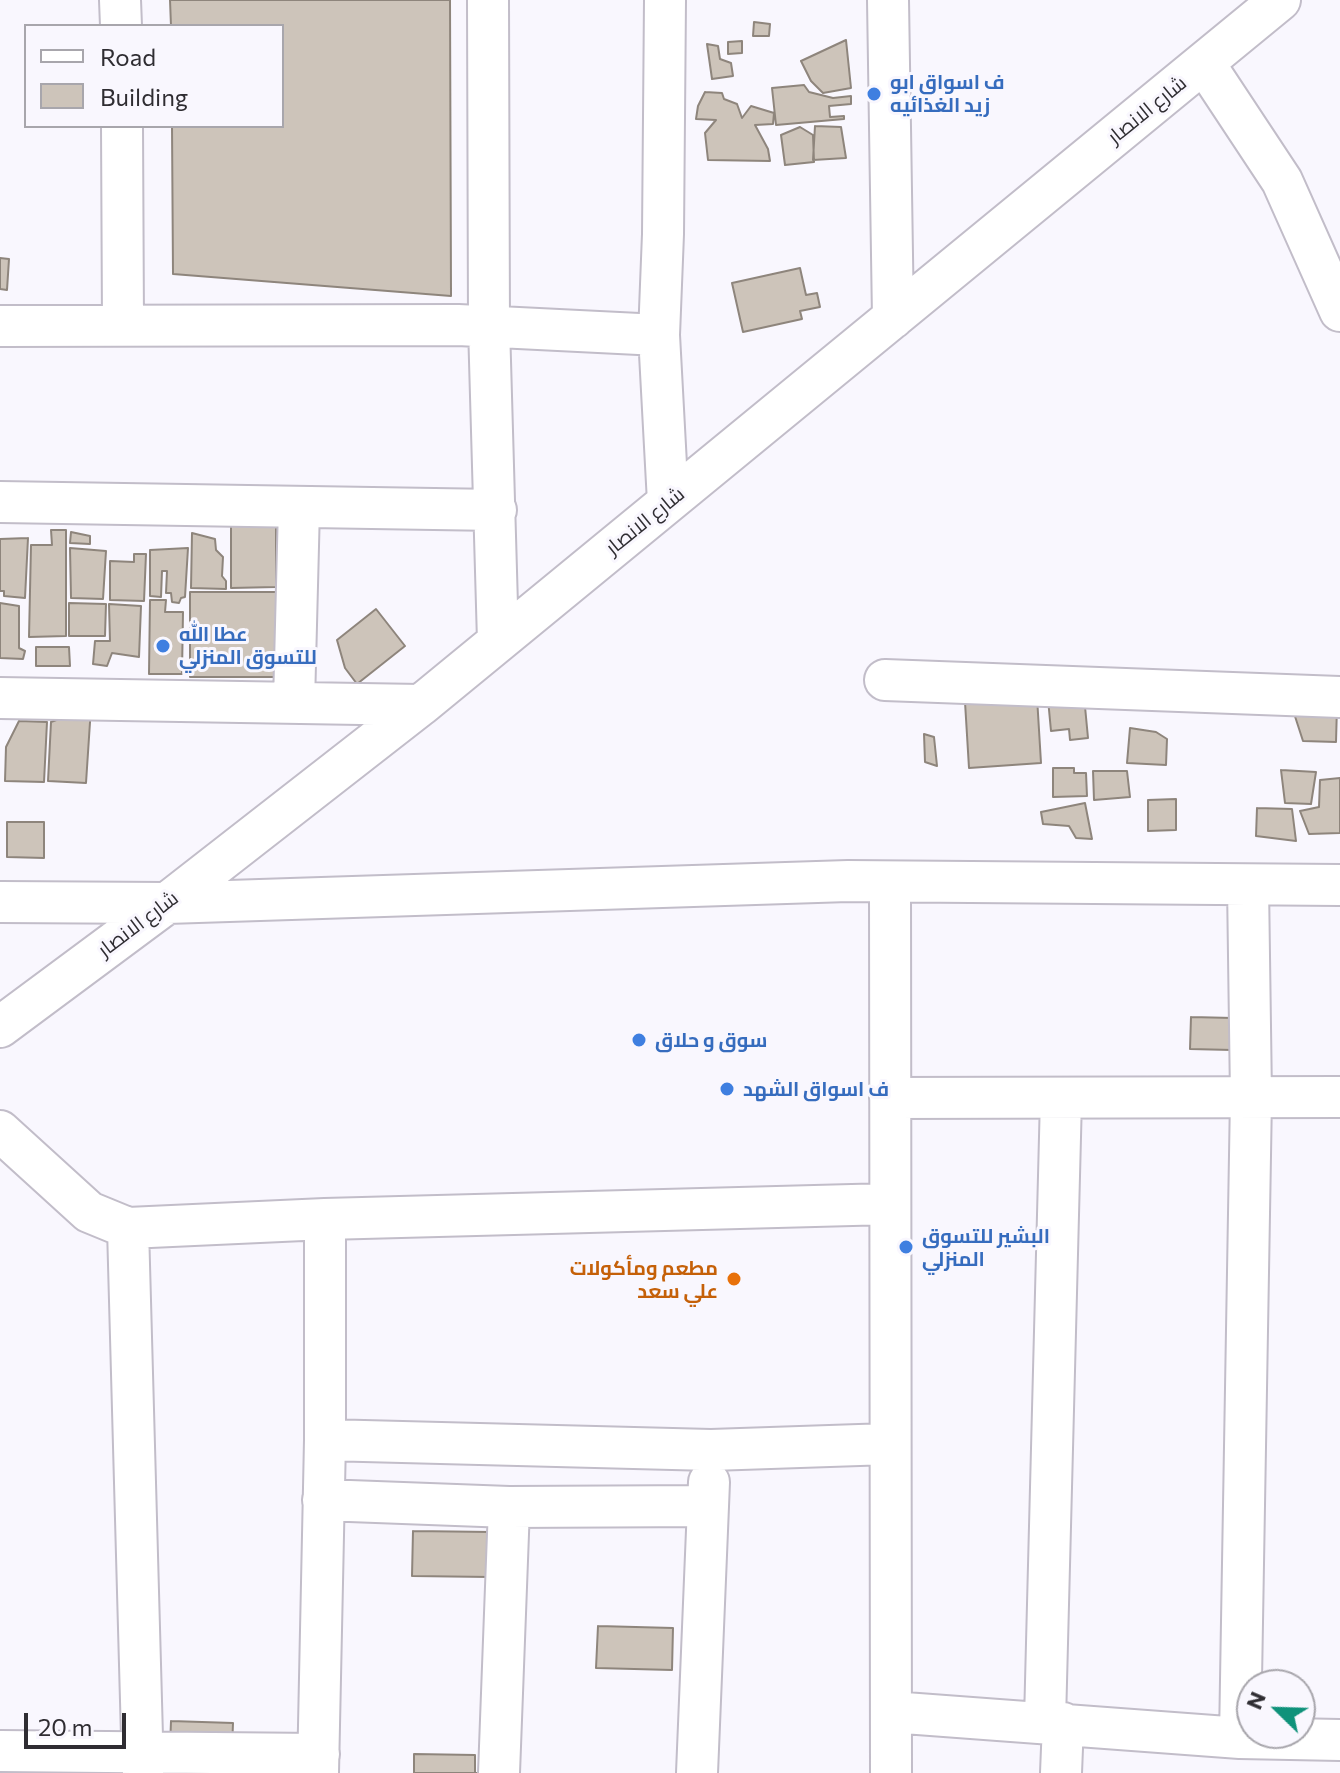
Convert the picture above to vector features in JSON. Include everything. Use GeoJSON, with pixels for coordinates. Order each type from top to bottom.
{"type":"FeatureCollection","features":[{"type":"Feature","properties":{"kind":"street"},"geometry":{"type":"LineString","coordinates":[[120,0],[121,24]]}},
{"type":"Feature","properties":{"kind":"street"},"geometry":{"type":"LineString","coordinates":[[488,0],[489,326],[498,641]]}},
{"type":"Feature","properties":{"kind":"street"},"geometry":{"type":"LineString","coordinates":[[665,0],[659,335],[668,502]]}},
{"type":"Feature","properties":{"kind":"street"},"geometry":{"type":"LineString","coordinates":[[888,0],[893,318]]}},
{"type":"Feature","properties":{"kind":"street","name":"شارع الانصار"},"geometry":{"type":"LineString","coordinates":[[0,1027],[167,903],[421,705],[1280,0]]}},
{"type":"Feature","properties":{"kind":"street"},"geometry":{"type":"LineString","coordinates":[[1204,63],[1282,181],[1340,311]]}},
{"type":"Feature","properties":{"kind":"street"},"geometry":{"type":"LineString","coordinates":[[122,128],[123,324]]}},
{"type":"Feature","properties":{"kind":"street"},"geometry":{"type":"LineString","coordinates":[[0,326],[489,326],[659,335]]}},
{"type":"Feature","properties":{"kind":"street"},"geometry":{"type":"LineString","coordinates":[[0,502],[496,510]]}},
{"type":"Feature","properties":{"kind":"street"},"geometry":{"type":"LineString","coordinates":[[294,703],[299,507]]}},
{"type":"Feature","properties":{"kind":"street"},"geometry":{"type":"LineString","coordinates":[[885,680],[1340,697]]}},
{"type":"Feature","properties":{"kind":"street"},"geometry":{"type":"LineString","coordinates":[[0,698],[421,705]]}},
{"type":"Feature","properties":{"kind":"street"},"geometry":{"type":"LineString","coordinates":[[0,902],[167,903],[832,882],[1340,885]]}},
{"type":"Feature","properties":{"kind":"street"},"geometry":{"type":"LineString","coordinates":[[890,882],[891,1773]]}},
{"type":"Feature","properties":{"kind":"street"},"geometry":{"type":"LineString","coordinates":[[1241,1669],[1251,1097],[1248,885]]}},
{"type":"Feature","properties":{"kind":"street"},"geometry":{"type":"LineString","coordinates":[[890,1098],[1340,1097]]}},
{"type":"Feature","properties":{"kind":"street"},"geometry":{"type":"LineString","coordinates":[[1061,1098],[1054,1722],[1061,1773]]}},
{"type":"Feature","properties":{"kind":"street"},"geometry":{"type":"LineString","coordinates":[[0,1131],[89,1212],[128,1228],[325,1219],[890,1204]]}},
{"type":"Feature","properties":{"kind":"street"},"geometry":{"type":"LineString","coordinates":[[0,1751],[143,1762],[318,1763],[325,1440],[325,1219]]}},
{"type":"Feature","properties":{"kind":"street"},"geometry":{"type":"LineString","coordinates":[[128,1228],[143,1762]]}},
{"type":"Feature","properties":{"kind":"street"},"geometry":{"type":"LineString","coordinates":[[325,1440],[711,1450],[889,1444]]}},
{"type":"Feature","properties":{"kind":"street"},"geometry":{"type":"LineString","coordinates":[[697,1773],[711,1450]]}},
{"type":"Feature","properties":{"kind":"street"},"geometry":{"type":"LineString","coordinates":[[323,1500],[509,1507],[708,1506]]}},
{"type":"Feature","properties":{"kind":"street"},"geometry":{"type":"LineString","coordinates":[[499,1773],[509,1507]]}},
{"type":"Feature","properties":{"kind":"street"},"geometry":{"type":"LineString","coordinates":[[891,1712],[1236,1738]]}},
{"type":"Feature","properties":{"kind":"street"},"geometry":{"type":"LineString","coordinates":[[1316,1740],[1340,1740]]}},
{"type":"Feature","properties":{"kind":"building"},"geometry":{"type":"Polygon","coordinates":[[[170,0],[450,0],[451,296],[173,274],[172,128],[284,128],[284,24],[171,24],[170,0]]]}},
{"type":"Feature","properties":{"kind":"building"},"geometry":{"type":"Polygon","coordinates":[[[754,22],[770,24],[769,36],[753,36],[754,22]]]}},
{"type":"Feature","properties":{"kind":"building"},"geometry":{"type":"Polygon","coordinates":[[[846,40],[851,88],[823,93],[811,81],[801,61],[846,40]]]}},
{"type":"Feature","properties":{"kind":"building"},"geometry":{"type":"Polygon","coordinates":[[[742,41],[742,53],[728,54],[728,42],[742,41]]]}},
{"type":"Feature","properties":{"kind":"building"},"geometry":{"type":"Polygon","coordinates":[[[707,44],[718,46],[720,59],[731,63],[733,76],[712,79],[707,44]]]}},
{"type":"Feature","properties":{"kind":"building"},"geometry":{"type":"Polygon","coordinates":[[[804,85],[809,92],[833,98],[851,96],[851,104],[829,106],[830,117],[844,116],[844,119],[776,125],[772,88],[804,85]]]}},
{"type":"Feature","properties":{"kind":"building"},"geometry":{"type":"Polygon","coordinates":[[[705,92],[722,93],[724,99],[737,104],[742,118],[751,106],[774,113],[773,124],[755,125],[768,149],[770,161],[708,160],[705,133],[716,120],[696,119],[705,92]]]}},
{"type":"Feature","properties":{"kind":"building"},"geometry":{"type":"Polygon","coordinates":[[[815,126],[841,127],[846,158],[813,160],[815,126]]]}},
{"type":"Feature","properties":{"kind":"building"},"geometry":{"type":"Polygon","coordinates":[[[800,127],[813,135],[814,162],[785,165],[781,135],[800,127]]]}},
{"type":"Feature","properties":{"kind":"building"},"geometry":{"type":"Polygon","coordinates":[[[0,258],[9,259],[7,290],[0,289],[0,258]]]}},
{"type":"Feature","properties":{"kind":"building"},"geometry":{"type":"Polygon","coordinates":[[[800,268],[806,295],[817,293],[820,307],[800,311],[802,319],[743,332],[732,283],[800,268]]]}},
{"type":"Feature","properties":{"kind":"building"},"geometry":{"type":"Polygon","coordinates":[[[231,522],[276,526],[276,587],[231,588],[231,522]]]}},
{"type":"Feature","properties":{"kind":"building"},"geometry":{"type":"Polygon","coordinates":[[[51,530],[66,530],[66,636],[29,637],[31,545],[52,545],[51,530]]]}},
{"type":"Feature","properties":{"kind":"building"},"geometry":{"type":"Polygon","coordinates":[[[71,532],[90,536],[90,544],[70,543],[71,532]]]}},
{"type":"Feature","properties":{"kind":"building"},"geometry":{"type":"Polygon","coordinates":[[[192,533],[215,539],[216,550],[223,557],[222,576],[226,589],[191,588],[192,533]]]}},
{"type":"Feature","properties":{"kind":"building"},"geometry":{"type":"Polygon","coordinates":[[[28,538],[25,598],[4,596],[4,591],[0,591],[0,539],[28,538]]]}},
{"type":"Feature","properties":{"kind":"building"},"geometry":{"type":"Polygon","coordinates":[[[70,548],[106,551],[103,599],[71,598],[70,548]]]}},
{"type":"Feature","properties":{"kind":"building"},"geometry":{"type":"Polygon","coordinates":[[[188,548],[185,597],[179,603],[172,602],[171,593],[166,593],[167,571],[162,571],[161,597],[150,596],[150,550],[188,548]]]}},
{"type":"Feature","properties":{"kind":"building"},"geometry":{"type":"Polygon","coordinates":[[[134,554],[146,554],[144,601],[110,600],[110,561],[134,562],[134,554]]]}},
{"type":"Feature","properties":{"kind":"building"},"geometry":{"type":"Polygon","coordinates":[[[190,592],[282,592],[281,677],[190,677],[190,592]]]}},
{"type":"Feature","properties":{"kind":"building"},"geometry":{"type":"Polygon","coordinates":[[[150,600],[166,600],[165,612],[183,612],[182,674],[149,674],[150,600]]]}},
{"type":"Feature","properties":{"kind":"building"},"geometry":{"type":"Polygon","coordinates":[[[0,603],[19,606],[19,648],[25,651],[23,659],[0,658],[0,603]]]}},
{"type":"Feature","properties":{"kind":"building"},"geometry":{"type":"Polygon","coordinates":[[[69,603],[106,604],[105,636],[69,636],[69,603]]]}},
{"type":"Feature","properties":{"kind":"building"},"geometry":{"type":"Polygon","coordinates":[[[109,604],[141,606],[139,657],[112,653],[107,666],[93,664],[95,641],[110,641],[109,604]]]}},
{"type":"Feature","properties":{"kind":"building"},"geometry":{"type":"Polygon","coordinates":[[[376,609],[405,646],[357,684],[345,668],[337,640],[376,609]]]}},
{"type":"Feature","properties":{"kind":"building"},"geometry":{"type":"Polygon","coordinates":[[[36,647],[69,647],[70,666],[36,666],[36,647]]]}},
{"type":"Feature","properties":{"kind":"building"},"geometry":{"type":"Polygon","coordinates":[[[1084,696],[1088,738],[1070,740],[1069,729],[1051,731],[1048,699],[1084,696]]]}},
{"type":"Feature","properties":{"kind":"building"},"geometry":{"type":"Polygon","coordinates":[[[1037,697],[1041,763],[969,768],[965,702],[1037,697]]]}},
{"type":"Feature","properties":{"kind":"building"},"geometry":{"type":"Polygon","coordinates":[[[1291,704],[1337,706],[1336,742],[1303,741],[1291,704]]]}},
{"type":"Feature","properties":{"kind":"building"},"geometry":{"type":"Polygon","coordinates":[[[91,707],[86,783],[48,781],[51,722],[91,707]]]}},
{"type":"Feature","properties":{"kind":"building"},"geometry":{"type":"Polygon","coordinates":[[[19,721],[47,722],[44,782],[5,781],[6,747],[19,721]]]}},
{"type":"Feature","properties":{"kind":"building"},"geometry":{"type":"Polygon","coordinates":[[[1130,728],[1156,732],[1167,739],[1166,765],[1127,763],[1130,728]]]}},
{"type":"Feature","properties":{"kind":"building"},"geometry":{"type":"Polygon","coordinates":[[[924,734],[934,737],[937,766],[925,762],[924,734]]]}},
{"type":"Feature","properties":{"kind":"building"},"geometry":{"type":"Polygon","coordinates":[[[1053,768],[1074,768],[1074,773],[1086,773],[1087,796],[1053,797],[1053,768]]]}},
{"type":"Feature","properties":{"kind":"building"},"geometry":{"type":"Polygon","coordinates":[[[1281,770],[1316,772],[1311,804],[1285,803],[1281,770]]]}},
{"type":"Feature","properties":{"kind":"building"},"geometry":{"type":"Polygon","coordinates":[[[1093,771],[1127,771],[1130,797],[1094,800],[1093,771]]]}},
{"type":"Feature","properties":{"kind":"building"},"geometry":{"type":"Polygon","coordinates":[[[1340,778],[1340,833],[1309,834],[1300,811],[1319,807],[1320,780],[1340,778]]]}},
{"type":"Feature","properties":{"kind":"building"},"geometry":{"type":"Polygon","coordinates":[[[1176,799],[1176,830],[1148,831],[1148,800],[1176,799]]]}},
{"type":"Feature","properties":{"kind":"building"},"geometry":{"type":"Polygon","coordinates":[[[1085,803],[1092,839],[1076,838],[1069,826],[1043,824],[1041,812],[1085,803]]]}},
{"type":"Feature","properties":{"kind":"building"},"geometry":{"type":"Polygon","coordinates":[[[1257,808],[1292,809],[1296,841],[1256,836],[1257,808]]]}},
{"type":"Feature","properties":{"kind":"building"},"geometry":{"type":"Polygon","coordinates":[[[7,822],[44,822],[44,858],[7,857],[7,822]]]}},
{"type":"Feature","properties":{"kind":"building"},"geometry":{"type":"Polygon","coordinates":[[[1191,1017],[1233,1018],[1232,1050],[1190,1049],[1191,1017]]]}},
{"type":"Feature","properties":{"kind":"building"},"geometry":{"type":"Polygon","coordinates":[[[413,1531],[491,1532],[490,1577],[412,1576],[413,1531]]]}},
{"type":"Feature","properties":{"kind":"building"},"geometry":{"type":"Polygon","coordinates":[[[598,1626],[673,1628],[672,1670],[596,1668],[598,1626]]]}},
{"type":"Feature","properties":{"kind":"building"},"geometry":{"type":"Polygon","coordinates":[[[171,1721],[233,1723],[232,1750],[170,1748],[171,1721]]]}},
{"type":"Feature","properties":{"kind":"building"},"geometry":{"type":"Polygon","coordinates":[[[414,1754],[475,1755],[475,1773],[414,1773],[414,1754]]]}},
{"type":"Feature","properties":{"kind":"place","name":"ف اسواق ابو زيد الغذائيه"},"geometry":{"type":"Point","coordinates":[874,94]}},
{"type":"Feature","properties":{"kind":"place","name":"عطا الله للتسوق المنزلي"},"geometry":{"type":"Point","coordinates":[163,646]}},
{"type":"Feature","properties":{"kind":"place","name":"سوق و حلاق"},"geometry":{"type":"Point","coordinates":[639,1040]}},
{"type":"Feature","properties":{"kind":"place","name":"ف اسواق الشهد"},"geometry":{"type":"Point","coordinates":[727,1089]}},
{"type":"Feature","properties":{"kind":"place","name":"البشير للتسوق المنزلي"},"geometry":{"type":"Point","coordinates":[906,1247]}},
{"type":"Feature","properties":{"kind":"place","name":"مطعم ومأكولات علي سعد"},"geometry":{"type":"Point","coordinates":[734,1279]}}]}
